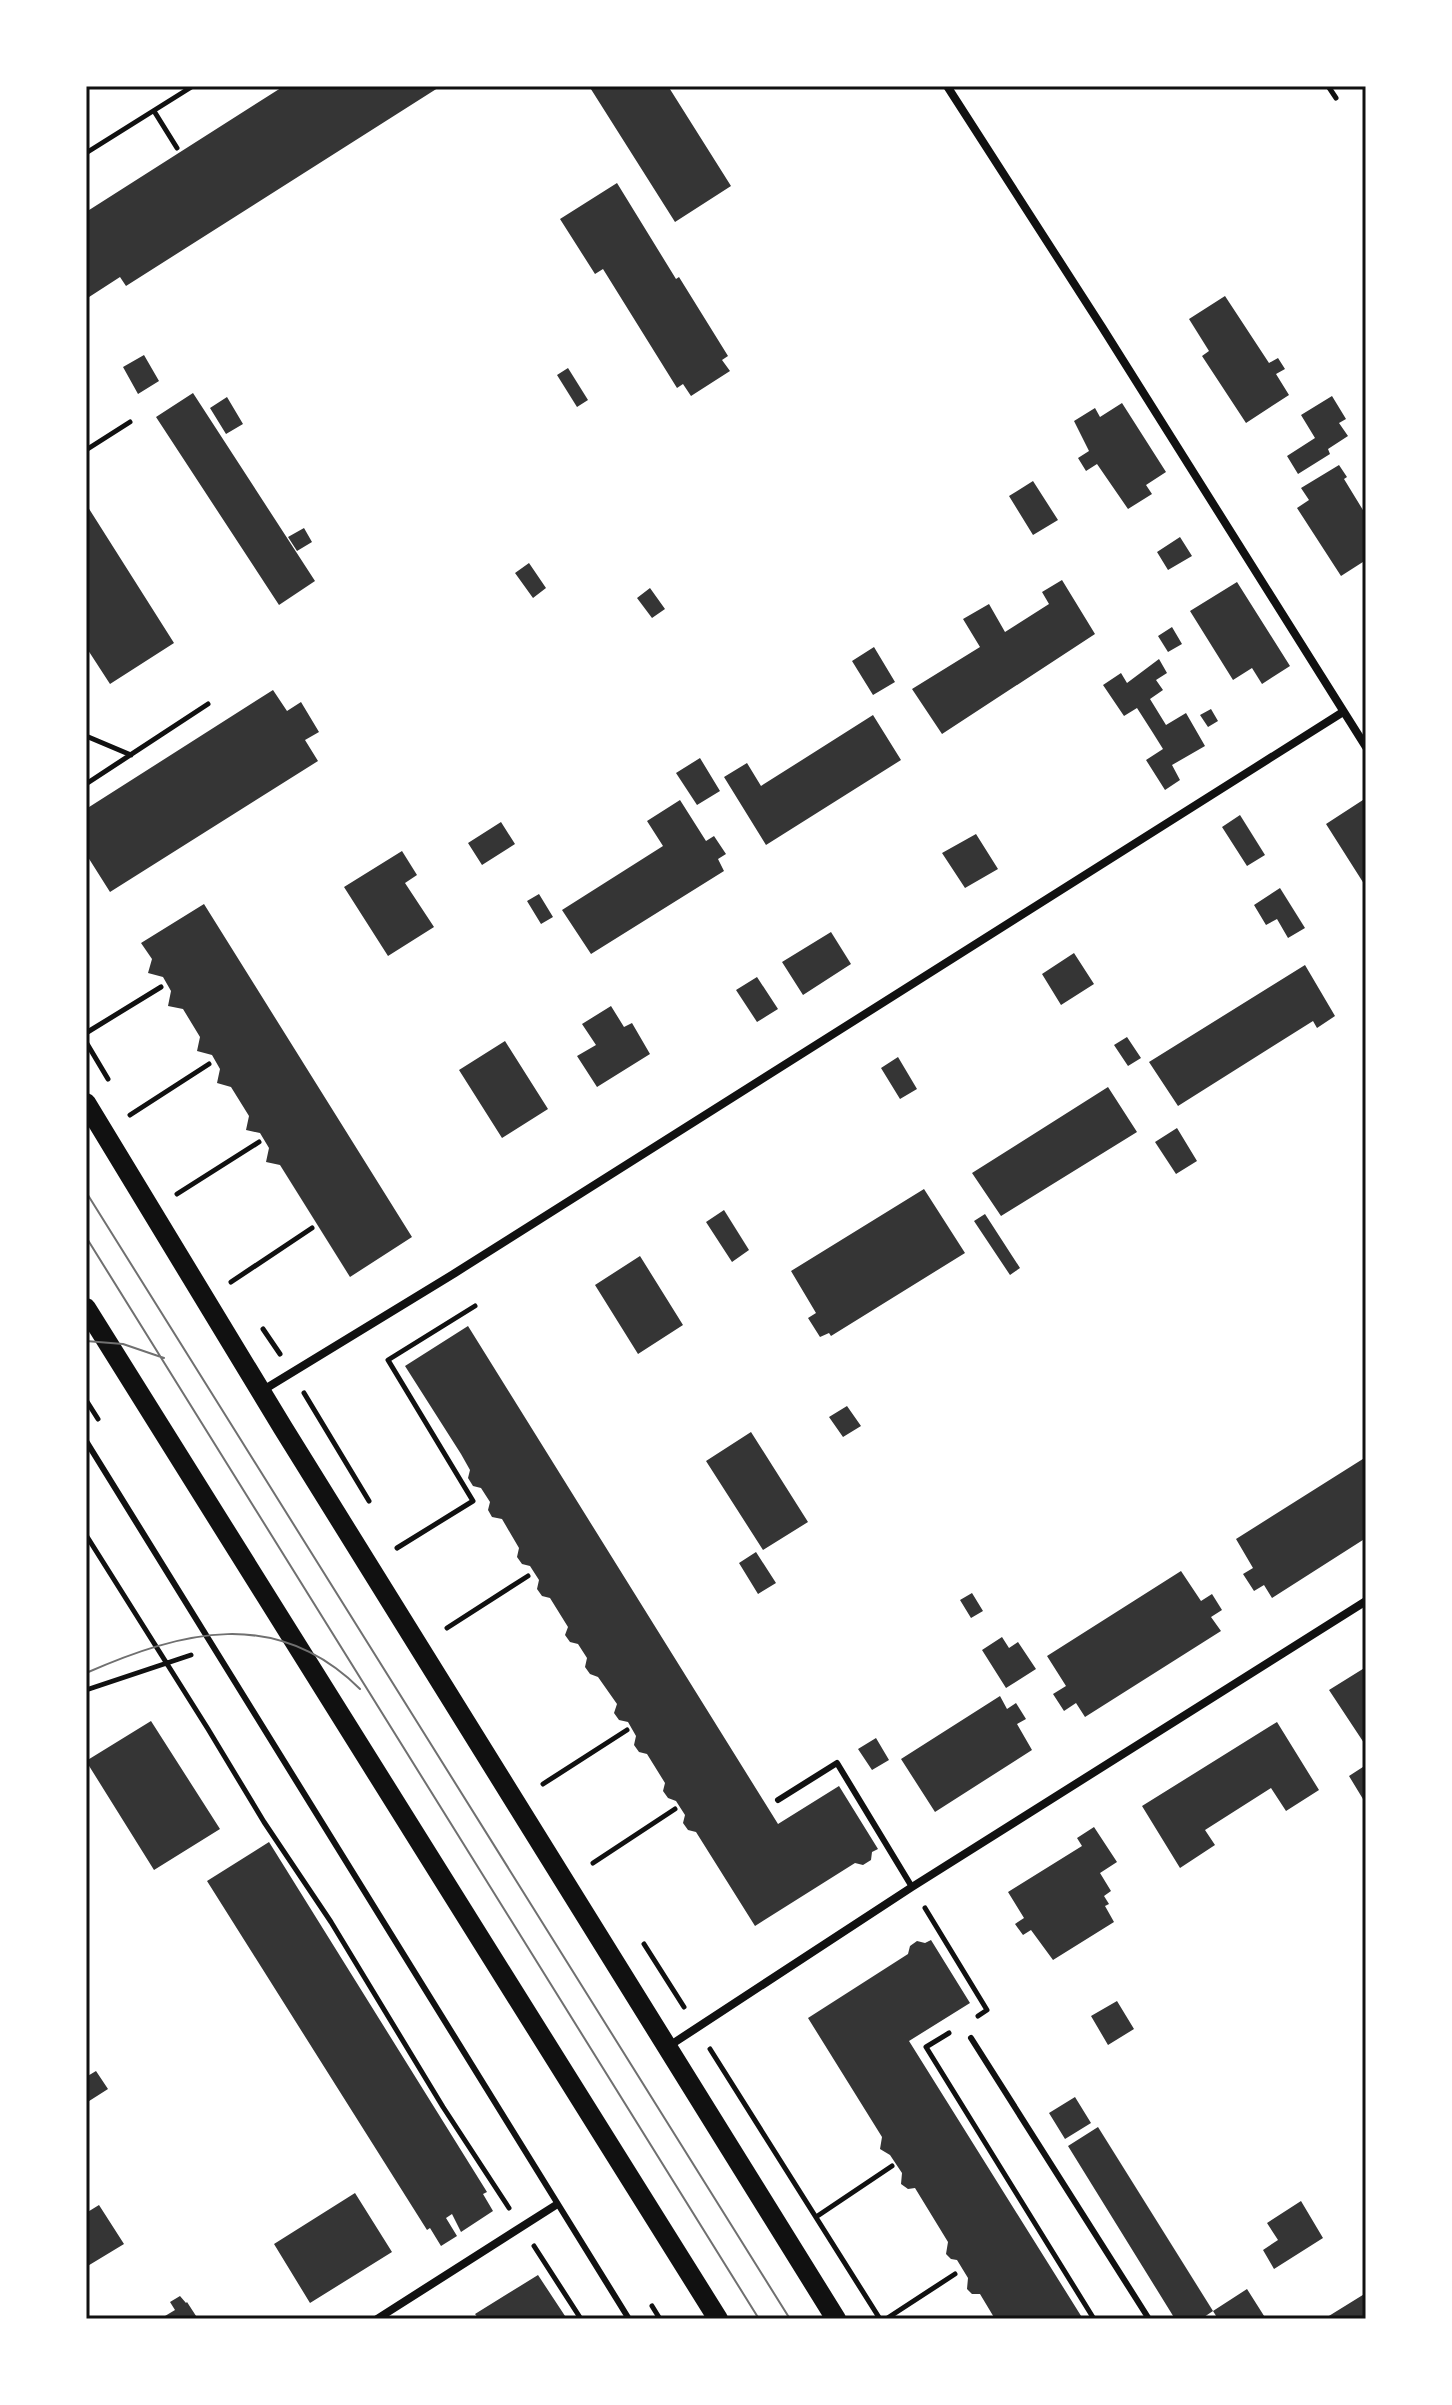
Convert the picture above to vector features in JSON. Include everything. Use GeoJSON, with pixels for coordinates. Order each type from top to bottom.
{"type":"FeatureCollection","features":[{"type":"Feature","properties":{"kind":"main road"},"geometry":{"type":"LineString","coordinates":[[86,1103],[260,1392],[836,2319]]}},
{"type":"Feature","properties":{"kind":"main road"},"geometry":{"type":"LineString","coordinates":[[86,1308],[718,2319]]}},
{"type":"Feature","properties":{"kind":"street"},"geometry":{"type":"LineString","coordinates":[[947,86],[1366,747]]}},
{"type":"Feature","properties":{"kind":"street"},"geometry":{"type":"LineString","coordinates":[[260,1392],[455,1273],[1343,712]]}},
{"type":"Feature","properties":{"kind":"street"},"geometry":{"type":"LineString","coordinates":[[665,2048],[912,1887],[1366,1601]]}},
{"type":"Feature","properties":{"kind":"street"},"geometry":{"type":"LineString","coordinates":[[377,2319],[523,2229],[556,2205]]}},
{"type":"Feature","properties":{"kind":"lane"},"geometry":{"type":"LineString","coordinates":[[86,1441],[629,2319]]}},
{"type":"Feature","properties":{"kind":"lane"},"geometry":{"type":"LineString","coordinates":[[778,1800],[837,1763],[912,1887]]}},
{"type":"Feature","properties":{"kind":"lane"},"geometry":{"type":"LineString","coordinates":[[971,2038],[1149,2319]]}},
{"type":"Feature","properties":{"kind":"path"},"geometry":{"type":"LineString","coordinates":[[86,153],[193,86]]}},
{"type":"Feature","properties":{"kind":"path"},"geometry":{"type":"LineString","coordinates":[[1328,86],[1336,98]]}},
{"type":"Feature","properties":{"kind":"path"},"geometry":{"type":"LineString","coordinates":[[154,111],[177,148]]}},
{"type":"Feature","properties":{"kind":"path"},"geometry":{"type":"LineString","coordinates":[[86,450],[130,422]]}},
{"type":"Feature","properties":{"kind":"path"},"geometry":{"type":"LineString","coordinates":[[86,784],[208,704]]}},
{"type":"Feature","properties":{"kind":"path"},"geometry":{"type":"LineString","coordinates":[[86,736],[131,755]]}},
{"type":"Feature","properties":{"kind":"path"},"geometry":{"type":"LineString","coordinates":[[86,1033],[161,987]]}},
{"type":"Feature","properties":{"kind":"path"},"geometry":{"type":"LineString","coordinates":[[129,1116],[209,1064]]}},
{"type":"Feature","properties":{"kind":"path"},"geometry":{"type":"LineString","coordinates":[[176,1195],[259,1142]]}},
{"type":"Feature","properties":{"kind":"path"},"geometry":{"type":"LineString","coordinates":[[231,1282],[312,1228]]}},
{"type":"Feature","properties":{"kind":"path"},"geometry":{"type":"LineString","coordinates":[[397,1548],[473,1501],[388,1360],[475,1306]]}},
{"type":"Feature","properties":{"kind":"path"},"geometry":{"type":"LineString","coordinates":[[301,1389],[374,1510]]}},
{"type":"Feature","properties":{"kind":"path"},"geometry":{"type":"LineString","coordinates":[[86,1535],[264,1822],[331,1922],[443,2107],[581,2319]]}},
{"type":"Feature","properties":{"kind":"path"},"geometry":{"type":"LineString","coordinates":[[389,1535],[405,1561]]}},
{"type":"Feature","properties":{"kind":"path"},"geometry":{"type":"LineString","coordinates":[[455,1641],[447,1628],[528,1576]]}},
{"type":"Feature","properties":{"kind":"path"},"geometry":{"type":"LineString","coordinates":[[86,1690],[215,1647]]}},
{"type":"Feature","properties":{"kind":"path"},"geometry":{"type":"LineString","coordinates":[[543,1784],[627,1730]]}},
{"type":"Feature","properties":{"kind":"path"},"geometry":{"type":"LineString","coordinates":[[535,1771],[551,1797]]}},
{"type":"Feature","properties":{"kind":"path"},"geometry":{"type":"LineString","coordinates":[[593,1863],[675,1809]]}},
{"type":"Feature","properties":{"kind":"path"},"geometry":{"type":"LineString","coordinates":[[585,1850],[601,1876]]}},
{"type":"Feature","properties":{"kind":"path"},"geometry":{"type":"LineString","coordinates":[[640,1939],[880,2319]]}},
{"type":"Feature","properties":{"kind":"path"},"geometry":{"type":"LineString","coordinates":[[816,2217],[892,2166]]}},
{"type":"Feature","properties":{"kind":"path"},"geometry":{"type":"LineString","coordinates":[[886,2319],[955,2274]]}},
{"type":"Feature","properties":{"kind":"building"},"geometry":{"type":"Polygon","coordinates":[[[284,86],[441,86],[126,286],[120,277],[86,299],[86,212],[284,86]]]}},
{"type":"Feature","properties":{"kind":"building"},"geometry":{"type":"Polygon","coordinates":[[[589,86],[668,86],[731,186],[675,222],[589,86]]]}},
{"type":"Feature","properties":{"kind":"building"},"geometry":{"type":"Polygon","coordinates":[[[617,183],[728,356],[722,360],[730,371],[691,396],[683,384],[677,388],[603,269],[595,274],[560,219],[617,183]]]}},
{"type":"Feature","properties":{"kind":"building"},"geometry":{"type":"Polygon","coordinates":[[[1225,296],[1269,363],[1278,358],[1285,369],[1276,374],[1289,395],[1246,423],[1202,356],[1209,351],[1189,319],[1225,296]]]}},
{"type":"Feature","properties":{"kind":"building"},"geometry":{"type":"Polygon","coordinates":[[[144,355],[159,381],[138,394],[123,367],[144,355]]]}},
{"type":"Feature","properties":{"kind":"building"},"geometry":{"type":"Polygon","coordinates":[[[568,368],[588,400],[577,407],[557,375],[568,368]]]}},
{"type":"Feature","properties":{"kind":"building"},"geometry":{"type":"Polygon","coordinates":[[[193,393],[315,581],[279,605],[156,417],[193,393]]]}},
{"type":"Feature","properties":{"kind":"building"},"geometry":{"type":"Polygon","coordinates":[[[1332,396],[1346,419],[1339,423],[1348,436],[1328,449],[1330,454],[1298,474],[1287,456],[1315,438],[1301,415],[1332,396]]]}},
{"type":"Feature","properties":{"kind":"building"},"geometry":{"type":"Polygon","coordinates":[[[227,397],[243,424],[226,434],[210,408],[227,397]]]}},
{"type":"Feature","properties":{"kind":"building"},"geometry":{"type":"Polygon","coordinates":[[[1122,403],[1166,472],[1146,485],[1152,494],[1128,509],[1097,464],[1086,471],[1078,458],[1089,451],[1074,421],[1095,408],[1100,417],[1122,403]]]}},
{"type":"Feature","properties":{"kind":"building"},"geometry":{"type":"Polygon","coordinates":[[[1339,465],[1366,515],[1366,560],[1341,576],[1297,508],[1309,500],[1301,488],[1339,465]]]}},
{"type":"Feature","properties":{"kind":"building"},"geometry":{"type":"Polygon","coordinates":[[[1033,481],[1058,520],[1033,535],[1009,496],[1033,481]]]}},
{"type":"Feature","properties":{"kind":"building"},"geometry":{"type":"Polygon","coordinates":[[[86,504],[174,643],[110,684],[86,647],[86,504]]]}},
{"type":"Feature","properties":{"kind":"building"},"geometry":{"type":"Polygon","coordinates":[[[304,528],[312,542],[297,551],[288,537],[304,528]]]}},
{"type":"Feature","properties":{"kind":"building"},"geometry":{"type":"Polygon","coordinates":[[[1180,537],[1192,556],[1168,570],[1157,552],[1180,537]]]}},
{"type":"Feature","properties":{"kind":"building"},"geometry":{"type":"Polygon","coordinates":[[[529,563],[546,588],[533,598],[515,573],[529,563]]]}},
{"type":"Feature","properties":{"kind":"building"},"geometry":{"type":"Polygon","coordinates":[[[1062,580],[1095,634],[942,734],[912,689],[980,647],[963,619],[989,604],[1005,632],[1049,604],[1042,592],[1062,580]]]}},
{"type":"Feature","properties":{"kind":"building"},"geometry":{"type":"Polygon","coordinates":[[[1237,582],[1290,666],[1262,684],[1252,668],[1233,680],[1190,611],[1237,582]]]}},
{"type":"Feature","properties":{"kind":"building"},"geometry":{"type":"Polygon","coordinates":[[[650,588],[665,609],[652,618],[637,598],[650,588]]]}},
{"type":"Feature","properties":{"kind":"building"},"geometry":{"type":"Polygon","coordinates":[[[1172,627],[1182,644],[1168,652],[1158,636],[1172,627]]]}},
{"type":"Feature","properties":{"kind":"building"},"geometry":{"type":"Polygon","coordinates":[[[874,647],[895,682],[873,695],[852,661],[874,647]]]}},
{"type":"Feature","properties":{"kind":"building"},"geometry":{"type":"Polygon","coordinates":[[[1159,659],[1167,673],[1156,680],[1163,690],[1150,699],[1166,725],[1186,713],[1205,746],[1172,765],[1180,780],[1165,790],[1146,760],[1163,749],[1137,708],[1124,716],[1103,685],[1121,673],[1127,683],[1159,659]]]}},
{"type":"Feature","properties":{"kind":"building"},"geometry":{"type":"Polygon","coordinates":[[[273,690],[287,711],[301,702],[319,732],[305,740],[318,761],[110,892],[86,854],[86,809],[273,690]]]}},
{"type":"Feature","properties":{"kind":"building"},"geometry":{"type":"Polygon","coordinates":[[[1211,709],[1218,721],[1208,727],[1200,715],[1211,709]]]}},
{"type":"Feature","properties":{"kind":"building"},"geometry":{"type":"Polygon","coordinates":[[[873,715],[901,760],[766,845],[724,777],[747,763],[761,786],[873,715]]]}},
{"type":"Feature","properties":{"kind":"building"},"geometry":{"type":"Polygon","coordinates":[[[700,758],[720,791],[697,805],[676,773],[700,758]]]}},
{"type":"Feature","properties":{"kind":"building"},"geometry":{"type":"Polygon","coordinates":[[[1366,798],[1366,887],[1326,824],[1366,798]]]}},
{"type":"Feature","properties":{"kind":"building"},"geometry":{"type":"Polygon","coordinates":[[[680,800],[706,841],[714,836],[726,854],[718,859],[724,871],[591,954],[562,910],[663,846],[647,821],[680,800]]]}},
{"type":"Feature","properties":{"kind":"building"},"geometry":{"type":"Polygon","coordinates":[[[1240,815],[1265,855],[1247,866],[1222,827],[1240,815]]]}},
{"type":"Feature","properties":{"kind":"building"},"geometry":{"type":"Polygon","coordinates":[[[501,822],[515,844],[482,865],[468,843],[501,822]]]}},
{"type":"Feature","properties":{"kind":"building"},"geometry":{"type":"Polygon","coordinates":[[[976,834],[998,869],[965,888],[942,853],[976,834]]]}},
{"type":"Feature","properties":{"kind":"building"},"geometry":{"type":"Polygon","coordinates":[[[402,851],[417,875],[405,883],[434,927],[388,956],[344,887],[402,851]]]}},
{"type":"Feature","properties":{"kind":"building"},"geometry":{"type":"Polygon","coordinates":[[[1280,888],[1305,928],[1288,938],[1277,919],[1266,925],[1254,905],[1280,888]]]}},
{"type":"Feature","properties":{"kind":"building"},"geometry":{"type":"Polygon","coordinates":[[[539,894],[553,917],[541,924],[527,901],[539,894]]]}},
{"type":"Feature","properties":{"kind":"building"},"geometry":{"type":"Polygon","coordinates":[[[204,904],[412,1237],[350,1277],[280,1165],[266,1162],[269,1148],[260,1133],[246,1130],[249,1116],[231,1087],[217,1083],[220,1069],[212,1055],[197,1051],[200,1037],[183,1009],[168,1006],[171,991],[163,977],[148,973],[152,959],[141,943],[204,904]]]}},
{"type":"Feature","properties":{"kind":"building"},"geometry":{"type":"Polygon","coordinates":[[[831,932],[851,964],[803,995],[782,962],[831,932]]]}},
{"type":"Feature","properties":{"kind":"building"},"geometry":{"type":"Polygon","coordinates":[[[1074,953],[1094,984],[1061,1005],[1042,974],[1074,953]]]}},
{"type":"Feature","properties":{"kind":"building"},"geometry":{"type":"Polygon","coordinates":[[[1305,965],[1335,1016],[1317,1028],[1313,1021],[1178,1106],[1149,1062],[1305,965]]]}},
{"type":"Feature","properties":{"kind":"building"},"geometry":{"type":"Polygon","coordinates":[[[757,977],[778,1009],[757,1022],[736,990],[757,977]]]}},
{"type":"Feature","properties":{"kind":"building"},"geometry":{"type":"Polygon","coordinates":[[[611,1006],[624,1027],[632,1023],[650,1054],[597,1087],[577,1056],[596,1045],[582,1024],[611,1006]]]}},
{"type":"Feature","properties":{"kind":"building"},"geometry":{"type":"Polygon","coordinates":[[[1127,1037],[1141,1058],[1128,1066],[1114,1045],[1127,1037]]]}},
{"type":"Feature","properties":{"kind":"building"},"geometry":{"type":"Polygon","coordinates":[[[505,1041],[548,1109],[502,1138],[459,1070],[505,1041]]]}},
{"type":"Feature","properties":{"kind":"building"},"geometry":{"type":"Polygon","coordinates":[[[898,1057],[917,1089],[900,1099],[881,1068],[898,1057]]]}},
{"type":"Feature","properties":{"kind":"building"},"geometry":{"type":"Polygon","coordinates":[[[1108,1087],[1137,1132],[1001,1216],[972,1173],[1108,1087]]]}},
{"type":"Feature","properties":{"kind":"building"},"geometry":{"type":"Polygon","coordinates":[[[1177,1128],[1197,1161],[1176,1174],[1155,1142],[1177,1128]]]}},
{"type":"Feature","properties":{"kind":"building"},"geometry":{"type":"Polygon","coordinates":[[[924,1189],[965,1253],[831,1336],[829,1333],[820,1337],[808,1318],[816,1313],[791,1271],[924,1189]]]}},
{"type":"Feature","properties":{"kind":"building"},"geometry":{"type":"Polygon","coordinates":[[[724,1210],[749,1250],[732,1262],[706,1222],[724,1210]]]}},
{"type":"Feature","properties":{"kind":"building"},"geometry":{"type":"Polygon","coordinates":[[[985,1214],[1020,1268],[1010,1275],[974,1221],[985,1214]]]}},
{"type":"Feature","properties":{"kind":"building"},"geometry":{"type":"Polygon","coordinates":[[[640,1256],[683,1325],[638,1354],[595,1285],[640,1256]]]}},
{"type":"Feature","properties":{"kind":"building"},"geometry":{"type":"Polygon","coordinates":[[[468,1326],[778,1824],[839,1786],[878,1849],[872,1852],[871,1860],[863,1865],[855,1863],[755,1926],[696,1832],[688,1830],[683,1823],[685,1815],[676,1801],[668,1798],[663,1791],[665,1783],[647,1754],[639,1752],[634,1745],[636,1736],[628,1722],[619,1720],[614,1713],[617,1704],[598,1677],[590,1674],[585,1667],[587,1658],[578,1644],[570,1642],[565,1635],[568,1627],[550,1598],[542,1596],[537,1589],[539,1580],[530,1566],[522,1564],[517,1557],[519,1548],[502,1519],[492,1517],[488,1510],[490,1502],[481,1488],[473,1486],[468,1478],[470,1470],[461,1454],[405,1366],[468,1326]]]}},
{"type":"Feature","properties":{"kind":"building"},"geometry":{"type":"Polygon","coordinates":[[[847,1406],[861,1426],[843,1437],[829,1417],[847,1406]]]}},
{"type":"Feature","properties":{"kind":"building"},"geometry":{"type":"Polygon","coordinates":[[[751,1432],[808,1522],[763,1550],[706,1461],[751,1432]]]}},
{"type":"Feature","properties":{"kind":"building"},"geometry":{"type":"Polygon","coordinates":[[[1366,1457],[1366,1538],[1272,1598],[1264,1585],[1254,1591],[1243,1574],[1253,1568],[1236,1539],[1366,1457]]]}},
{"type":"Feature","properties":{"kind":"building"},"geometry":{"type":"Polygon","coordinates":[[[756,1552],[776,1583],[758,1594],[739,1563],[756,1552]]]}},
{"type":"Feature","properties":{"kind":"building"},"geometry":{"type":"Polygon","coordinates":[[[1181,1571],[1201,1601],[1212,1594],[1222,1610],[1211,1617],[1221,1631],[1085,1717],[1076,1703],[1064,1711],[1053,1694],[1066,1686],[1047,1656],[1181,1571]]]}},
{"type":"Feature","properties":{"kind":"building"},"geometry":{"type":"Polygon","coordinates":[[[972,1593],[983,1611],[971,1618],[960,1600],[972,1593]]]}},
{"type":"Feature","properties":{"kind":"building"},"geometry":{"type":"Polygon","coordinates":[[[1002,1637],[1009,1648],[1018,1642],[1036,1669],[1006,1688],[982,1650],[1002,1637]]]}},
{"type":"Feature","properties":{"kind":"building"},"geometry":{"type":"Polygon","coordinates":[[[1366,1667],[1366,1746],[1329,1690],[1366,1667]]]}},
{"type":"Feature","properties":{"kind":"building"},"geometry":{"type":"Polygon","coordinates":[[[1000,1696],[1007,1709],[1016,1703],[1026,1719],[1017,1724],[1032,1750],[935,1812],[901,1759],[1000,1696]]]}},
{"type":"Feature","properties":{"kind":"building"},"geometry":{"type":"Polygon","coordinates":[[[151,1721],[220,1829],[154,1870],[86,1761],[151,1721]]]}},
{"type":"Feature","properties":{"kind":"building"},"geometry":{"type":"Polygon","coordinates":[[[1277,1722],[1319,1790],[1286,1811],[1271,1788],[1205,1830],[1215,1845],[1180,1868],[1142,1806],[1277,1722]]]}},
{"type":"Feature","properties":{"kind":"building"},"geometry":{"type":"Polygon","coordinates":[[[876,1738],[889,1760],[872,1770],[858,1749],[876,1738]]]}},
{"type":"Feature","properties":{"kind":"building"},"geometry":{"type":"Polygon","coordinates":[[[1366,1765],[1366,1804],[1349,1776],[1366,1765]]]}},
{"type":"Feature","properties":{"kind":"building"},"geometry":{"type":"Polygon","coordinates":[[[1094,1827],[1117,1862],[1100,1873],[1111,1891],[1104,1896],[1109,1904],[1105,1906],[1114,1922],[1053,1960],[1031,1930],[1023,1935],[1015,1924],[1024,1918],[1008,1892],[1082,1846],[1077,1838],[1094,1827]]]}},
{"type":"Feature","properties":{"kind":"building"},"geometry":{"type":"Polygon","coordinates":[[[269,1842],[487,2192],[483,2194],[493,2211],[461,2232],[452,2214],[446,2218],[457,2236],[441,2246],[430,2228],[427,2230],[207,1881],[269,1842]]]}},
{"type":"Feature","properties":{"kind":"building"},"geometry":{"type":"Polygon","coordinates":[[[931,1940],[970,2003],[909,2041],[1083,2319],[995,2319],[980,2294],[972,2294],[967,2289],[968,2278],[957,2260],[946,2254],[948,2242],[915,2188],[908,2189],[901,2184],[902,2173],[890,2155],[880,2149],[882,2137],[808,2018],[908,1954],[910,1946],[917,1941],[925,1943],[931,1940]]]}},
{"type":"Feature","properties":{"kind":"building"},"geometry":{"type":"Polygon","coordinates":[[[1117,2001],[1134,2029],[1108,2045],[1091,2016],[1117,2001]]]}},
{"type":"Feature","properties":{"kind":"building"},"geometry":{"type":"Polygon","coordinates":[[[96,2071],[108,2089],[86,2103],[86,2077],[96,2071]]]}},
{"type":"Feature","properties":{"kind":"building"},"geometry":{"type":"Polygon","coordinates":[[[1075,2097],[1091,2123],[1065,2139],[1049,2113],[1075,2097]]]}},
{"type":"Feature","properties":{"kind":"building"},"geometry":{"type":"Polygon","coordinates":[[[1098,2127],[1213,2311],[1201,2319],[1175,2319],[1068,2146],[1098,2127]]]}},
{"type":"Feature","properties":{"kind":"building"},"geometry":{"type":"Polygon","coordinates":[[[355,2193],[392,2252],[310,2303],[274,2244],[355,2193]]]}},
{"type":"Feature","properties":{"kind":"building"},"geometry":{"type":"Polygon","coordinates":[[[1301,2201],[1323,2238],[1274,2269],[1263,2250],[1278,2240],[1267,2223],[1301,2201]]]}},
{"type":"Feature","properties":{"kind":"building"},"geometry":{"type":"Polygon","coordinates":[[[99,2205],[124,2244],[86,2267],[86,2213],[99,2205]]]}},
{"type":"Feature","properties":{"kind":"building"},"geometry":{"type":"Polygon","coordinates":[[[538,2275],[567,2319],[479,2319],[475,2314],[538,2275]]]}},
{"type":"Feature","properties":{"kind":"building"},"geometry":{"type":"Polygon","coordinates":[[[1247,2289],[1266,2319],[1218,2319],[1213,2311],[1247,2289]]]}},
{"type":"Feature","properties":{"kind":"building"},"geometry":{"type":"Polygon","coordinates":[[[1366,2293],[1366,2319],[1324,2319],[1366,2293]]]}},
{"type":"Feature","properties":{"kind":"building"},"geometry":{"type":"Polygon","coordinates":[[[180,2296],[198,2319],[160,2319],[175,2310],[170,2302],[180,2296]]]}},
{"type":"Feature","properties":{"kind":"tram line"},"geometry":{"type":"LineString","coordinates":[[86,1192],[790,2319]]}},
{"type":"Feature","properties":{"kind":"tram line"},"geometry":{"type":"LineString","coordinates":[[86,1237],[759,2319]]}},
{"type":"Feature","properties":{"kind":"tram line"},"geometry":{"type":"LineString","coordinates":[[86,1341],[123,1344],[164,1358]]}},
{"type":"Feature","properties":{"kind":"tram line"},"geometry":{"type":"LineString","coordinates":[[86,1673],[158,1646],[228,1634],[262,1636],[295,1646],[328,1663],[360,1689]]}}]}
